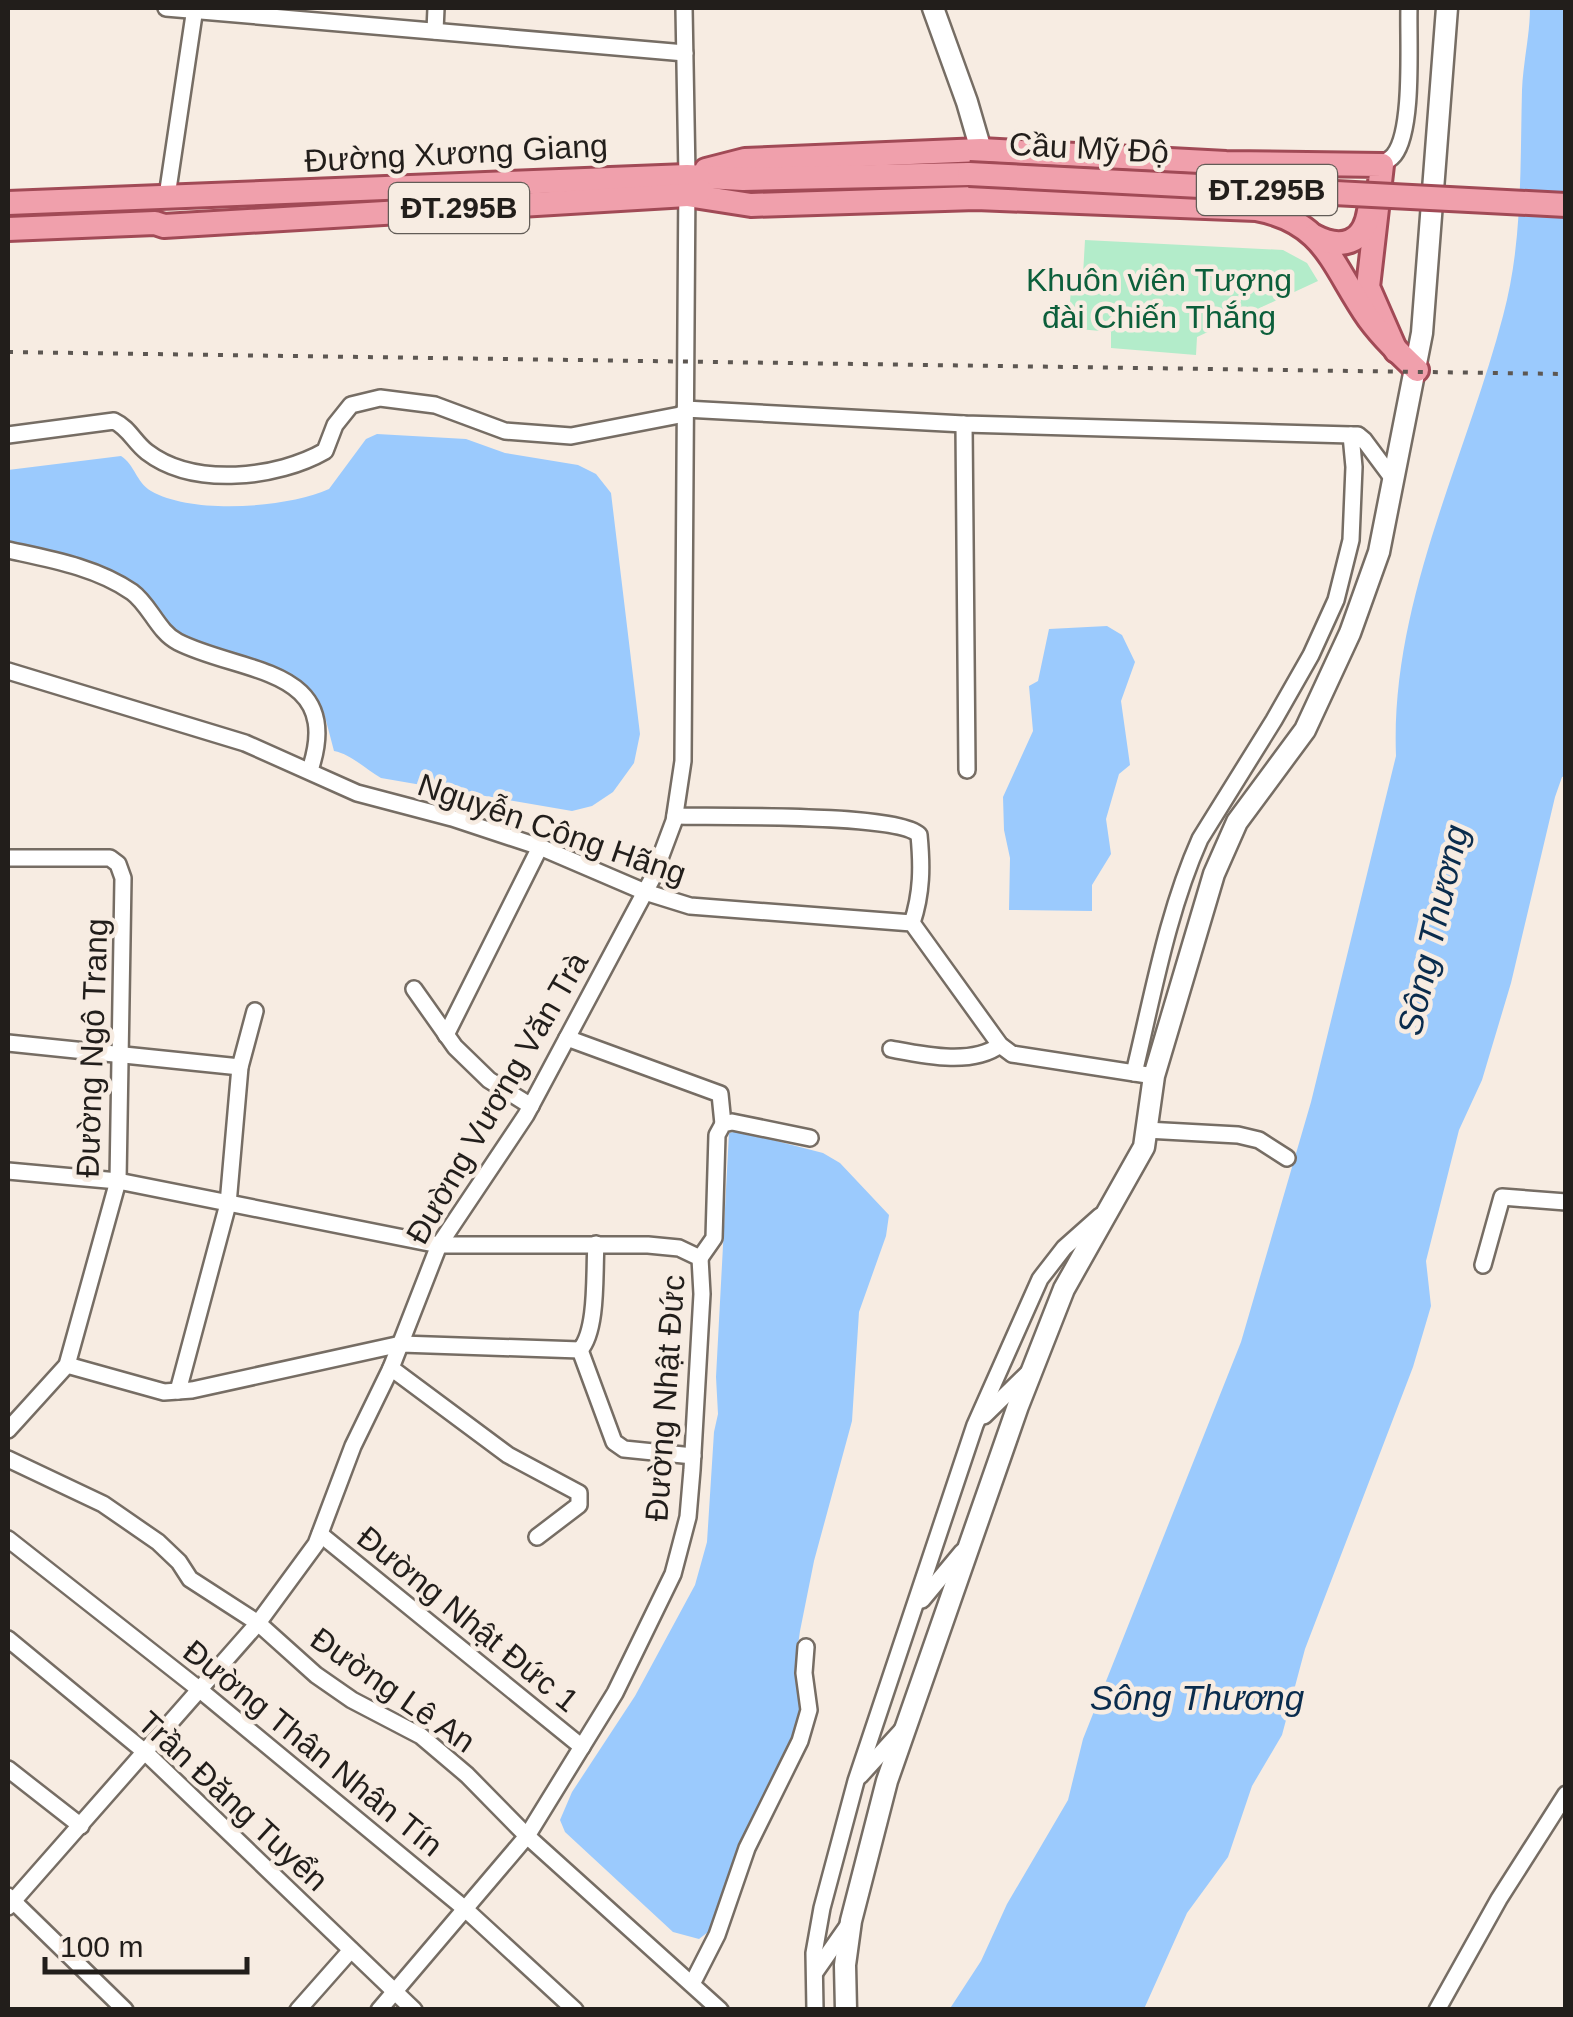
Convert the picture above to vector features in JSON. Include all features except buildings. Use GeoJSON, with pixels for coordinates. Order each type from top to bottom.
{"type":"FeatureCollection","features":[{"type":"Feature","properties":{"kind":"main road"},"geometry":{"type":"LineString","coordinates":[[687,185],[745,160],[981,150],[1226,163],[1377,164]]}},
{"type":"Feature","properties":{"kind":"main road"},"geometry":{"type":"LineString","coordinates":[[1314,236],[1336,245],[1362,231],[1377,164]]}},
{"type":"Feature","properties":{"kind":"main road"},"geometry":{"type":"LineString","coordinates":[[1377,164],[1368,287],[1396,351]]}},
{"type":"Feature","properties":{"kind":"main road","name":"Đường Xương Giang"},"geometry":{"type":"LineString","coordinates":[[8,229],[164,223],[743,179],[969,174]]}},
{"type":"Feature","properties":{"kind":"main road","name":"Cầu Mỹ Độ"},"geometry":{"type":"LineString","coordinates":[[969,174],[1566,205]]}},
{"type":"Feature","properties":{"kind":"main road"},"geometry":{"type":"LineString","coordinates":[[687,185],[751,205],[976,198],[1256,210],[1298,222],[1314,236],[1370,320],[1417,370]]}},
{"type":"Feature","properties":{"kind":"main road","name":"Đường Xương Giang"},"geometry":{"type":"LineString","coordinates":[[8,203],[687,185]]}},
{"type":"Feature","properties":{"kind":"main road"},"geometry":{"type":"LineString","coordinates":[[164,223],[179,210],[165,197]]}},
{"type":"Feature","properties":{"kind":"street"},"geometry":{"type":"LineString","coordinates":[[166,8],[685,53]]}},
{"type":"Feature","properties":{"kind":"street"},"geometry":{"type":"LineString","coordinates":[[435,31],[436,8]]}},
{"type":"Feature","properties":{"kind":"street","name":"Đường Vương Văn Trà"},"geometry":{"type":"LineString","coordinates":[[9,1901],[81,1826],[258,1623],[316,1544],[353,1446],[391,1368],[439,1245],[530,1106],[645,892],[676,816],[682,761],[687,185],[684,8]]}},
{"type":"Feature","properties":{"kind":"street"},"geometry":{"type":"LineString","coordinates":[[932,8],[981,150]]}},
{"type":"Feature","properties":{"kind":"street"},"geometry":{"type":"LineString","coordinates":[[1377,164],[1394,155],[1400,141],[1409,92],[1409,8]]}},
{"type":"Feature","properties":{"kind":"street"},"geometry":{"type":"LineString","coordinates":[[1144,1075],[1214,874],[1237,822],[1304,730],[1350,632],[1378,552],[1404,414],[1417,370],[1447,8]]}},
{"type":"Feature","properties":{"kind":"street"},"geometry":{"type":"LineString","coordinates":[[165,197],[194,9]]}},
{"type":"Feature","properties":{"kind":"street"},"geometry":{"type":"LineString","coordinates":[[8,435],[114,421],[126,427],[148,452],[170,465],[225,476],[300,465],[326,451],[335,425],[352,406],[380,398],[435,404],[505,431],[571,436],[685,412],[1350,435],[1364,440],[1393,479]]}},
{"type":"Feature","properties":{"kind":"street"},"geometry":{"type":"LineString","coordinates":[[964,424],[967,770]]}},
{"type":"Feature","properties":{"kind":"street"},"geometry":{"type":"LineString","coordinates":[[846,2010],[851,1921],[886,1781],[1064,1289],[1144,1146],[1144,1075],[1165,942],[1186,869],[1200,839],[1302,671],[1336,600],[1351,540],[1354,468],[1350,435]]}},
{"type":"Feature","properties":{"kind":"street"},"geometry":{"type":"LineString","coordinates":[[8,550],[94,572],[133,592],[176,641],[274,674],[300,690],[319,734],[310,770]]}},
{"type":"Feature","properties":{"kind":"street","name":"Nguyễn Công Hãng"},"geometry":{"type":"LineString","coordinates":[[8,671],[245,743],[357,793],[540,847],[645,892],[690,906],[912,924]]}},
{"type":"Feature","properties":{"kind":"street"},"geometry":{"type":"LineString","coordinates":[[676,816],[836,820],[915,830],[922,863],[920,898],[912,924],[1000,1045],[1028,1059],[1144,1075]]}},
{"type":"Feature","properties":{"kind":"street"},"geometry":{"type":"LineString","coordinates":[[446,1034],[540,847]]}},
{"type":"Feature","properties":{"kind":"street","name":"Đường Ngô Trang"},"geometry":{"type":"LineString","coordinates":[[8,858],[110,858],[118,864],[123,878],[118,1181],[67,1365],[10,1422]]}},
{"type":"Feature","properties":{"kind":"street"},"geometry":{"type":"LineString","coordinates":[[414,988],[446,1034],[489,1080],[530,1106]]}},
{"type":"Feature","properties":{"kind":"street"},"geometry":{"type":"LineString","coordinates":[[178,1391],[228,1204],[240,1068],[254,1011]]}},
{"type":"Feature","properties":{"kind":"street"},"geometry":{"type":"LineString","coordinates":[[567,1038],[720,1094],[723,1124],[716,1135],[714,1238],[700,1258]]}},
{"type":"Feature","properties":{"kind":"street"},"geometry":{"type":"LineString","coordinates":[[8,1043],[240,1068]]}},
{"type":"Feature","properties":{"kind":"street"},"geometry":{"type":"LineString","coordinates":[[891,1049],[976,1056],[988,1054],[1000,1045]]}},
{"type":"Feature","properties":{"kind":"street"},"geometry":{"type":"LineString","coordinates":[[723,1124],[732,1122],[810,1138]]}},
{"type":"Feature","properties":{"kind":"street"},"geometry":{"type":"LineString","coordinates":[[1146,1130],[1238,1135],[1259,1140],[1287,1158]]}},
{"type":"Feature","properties":{"kind":"street","name":"Đường Nhật Đức"},"geometry":{"type":"LineString","coordinates":[[8,1171],[118,1181],[439,1245],[679,1248],[700,1258],[702,1294],[688,1517],[673,1574],[615,1693],[527,1836],[379,2010]]}},
{"type":"Feature","properties":{"kind":"street"},"geometry":{"type":"LineString","coordinates":[[1483,1264],[1502,1198],[1566,1202]]}},
{"type":"Feature","properties":{"kind":"street"},"geometry":{"type":"LineString","coordinates":[[816,2010],[814,1972],[822,1908],[856,1781],[975,1425],[1040,1279],[1064,1248],[1106,1210]]}},
{"type":"Feature","properties":{"kind":"street"},"geometry":{"type":"LineString","coordinates":[[580,1350],[590,1328],[596,1244]]}},
{"type":"Feature","properties":{"kind":"street"},"geometry":{"type":"LineString","coordinates":[[67,1365],[164,1392],[401,1344],[580,1350]]}},
{"type":"Feature","properties":{"kind":"street"},"geometry":{"type":"LineString","coordinates":[[580,1350],[614,1442],[632,1450],[693,1456]]}},
{"type":"Feature","properties":{"kind":"street"},"geometry":{"type":"LineString","coordinates":[[975,1425],[1034,1366]]}},
{"type":"Feature","properties":{"kind":"street"},"geometry":{"type":"LineString","coordinates":[[391,1368],[508,1456],[579,1493],[579,1505],[537,1538]]}},
{"type":"Feature","properties":{"kind":"street","name":"Đường Lê An"},"geometry":{"type":"LineString","coordinates":[[8,1459],[103,1504],[158,1542],[190,1579],[258,1623],[328,1683],[421,1736],[719,2009]]}},
{"type":"Feature","properties":{"kind":"street","name":"Đường Nhật Đức 1"},"geometry":{"type":"LineString","coordinates":[[320,1534],[582,1747]]}},
{"type":"Feature","properties":{"kind":"street","name":"Đường Thân Nhân Tín"},"geometry":{"type":"LineString","coordinates":[[8,1538],[464,1908],[574,2010]]}},
{"type":"Feature","properties":{"kind":"street"},"geometry":{"type":"LineString","coordinates":[[914,1610],[968,1546]]}},
{"type":"Feature","properties":{"kind":"street","name":"Trần Đăng Tuyển"},"geometry":{"type":"LineString","coordinates":[[8,1639],[144,1752],[414,2010]]}},
{"type":"Feature","properties":{"kind":"street"},"geometry":{"type":"LineString","coordinates":[[692,1984],[717,1935],[754,1832],[800,1741],[809,1710],[804,1673],[806,1647]]}},
{"type":"Feature","properties":{"kind":"street"},"geometry":{"type":"LineString","coordinates":[[856,1781],[905,1727]]}},
{"type":"Feature","properties":{"kind":"street"},"geometry":{"type":"LineString","coordinates":[[8,1769],[81,1826]]}},
{"type":"Feature","properties":{"kind":"street"},"geometry":{"type":"LineString","coordinates":[[1437,2010],[1498,1900],[1566,1794]]}},
{"type":"Feature","properties":{"kind":"street"},"geometry":{"type":"LineString","coordinates":[[9,1901],[125,2010]]}},
{"type":"Feature","properties":{"kind":"street"},"geometry":{"type":"LineString","coordinates":[[814,1972],[851,1921]]}},
{"type":"Feature","properties":{"kind":"street"},"geometry":{"type":"LineString","coordinates":[[298,2010],[350,1950]]}},
{"type":"Feature","properties":{"kind":"green space","name":"Khuôn viên Tượng đài Chiến Thắng"},"geometry":{"type":"Polygon","coordinates":[[[1085,240],[1283,250],[1307,263],[1318,281],[1197,337],[1196,355],[1111,348],[1111,332],[1068,328],[1072,276],[1083,275],[1085,240]]]}},
{"type":"Feature","properties":{"kind":"water","name":"Sông Thương"},"geometry":{"type":"Polygon","coordinates":[[[1530,8],[1565,8],[1565,776],[1555,797],[1511,983],[1482,1080],[1459,1130],[1426,1261],[1431,1306],[1413,1367],[1305,1649],[1282,1735],[1252,1786],[1228,1857],[1187,1913],[1144,2009],[949,2010],[981,1961],[1007,1904],[1068,1800],[1083,1739],[1241,1342],[1311,1102],[1396,756],[1397,699],[1417,588],[1487,370],[1509,288],[1517,232],[1522,90],[1530,8]]]}},
{"type":"Feature","properties":{"kind":"water"},"geometry":{"type":"Polygon","coordinates":[[[377,434],[466,439],[505,453],[578,465],[596,474],[611,493],[640,734],[634,763],[613,792],[592,806],[572,811],[381,778],[334,751],[324,713],[316,703],[284,684],[186,651],[132,591],[8,554],[8,470],[121,456],[146,487],[169,499],[214,506],[265,504],[329,489],[366,439],[377,434]]]}},
{"type":"Feature","properties":{"kind":"water"},"geometry":{"type":"Polygon","coordinates":[[[1107,626],[1122,635],[1135,662],[1121,701],[1130,765],[1119,774],[1106,819],[1111,854],[1092,885],[1092,911],[1009,910],[1010,858],[1003,797],[1033,731],[1029,686],[1038,681],[1049,629],[1107,626]]]}},
{"type":"Feature","properties":{"kind":"water"},"geometry":{"type":"Polygon","coordinates":[[[738,1131],[823,1153],[840,1163],[889,1215],[886,1236],[859,1312],[852,1421],[814,1561],[800,1631],[796,1659],[801,1707],[708,1932],[699,1939],[673,1932],[565,1832],[560,1820],[572,1792],[635,1696],[695,1585],[707,1542],[718,1414],[716,1377],[729,1133],[738,1131]]]}},
{"type":"Feature","properties":{"kind":"railway"},"geometry":{"type":"LineString","coordinates":[[8,352],[1566,374]]}}]}
